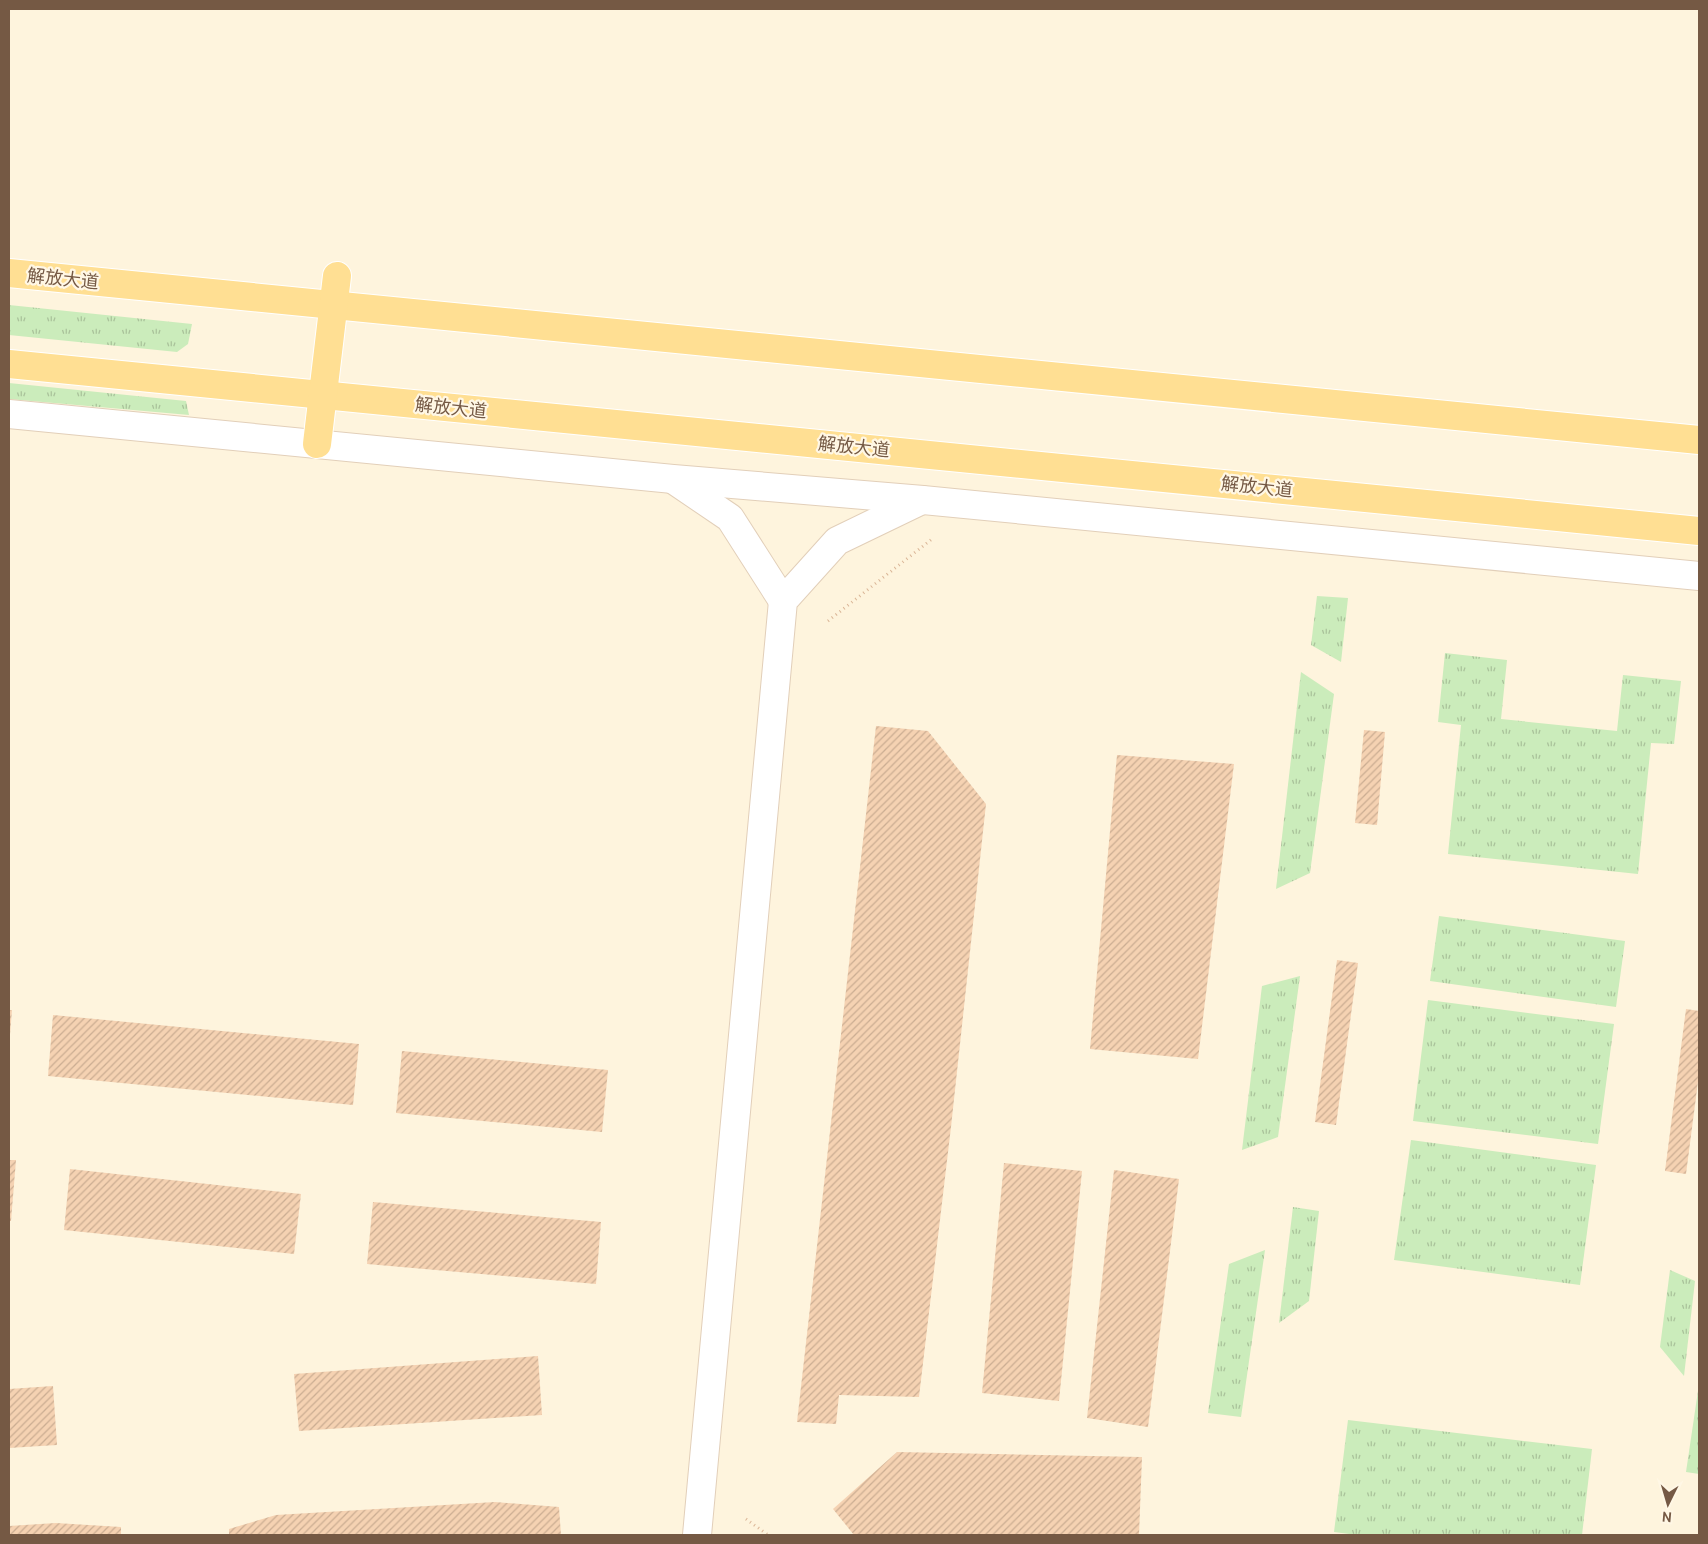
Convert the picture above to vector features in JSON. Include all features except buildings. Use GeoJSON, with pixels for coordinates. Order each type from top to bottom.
{"type":"FeatureCollection","features":[{"type":"Feature","properties":{"kind":"main road","name":"解放大道"},"geometry":{"type":"LineString","coordinates":[[9,274],[1699,440]]}},
{"type":"Feature","properties":{"kind":"main road"},"geometry":{"type":"LineString","coordinates":[[317,444],[337,276]]}},
{"type":"Feature","properties":{"kind":"main road","name":"解放大道"},"geometry":{"type":"LineString","coordinates":[[9,364],[1699,531]]}},
{"type":"Feature","properties":{"kind":"street"},"geometry":{"type":"LineString","coordinates":[[9,414],[673,479],[923,500],[1699,576]]}},
{"type":"Feature","properties":{"kind":"street"},"geometry":{"type":"LineString","coordinates":[[673,479],[730,518],[783,601]]}},
{"type":"Feature","properties":{"kind":"street"},"geometry":{"type":"LineString","coordinates":[[697,1535],[783,601],[836,541],[923,500]]}},
{"type":"Feature","properties":{"kind":"path"},"geometry":{"type":"LineString","coordinates":[[828,621],[932,539]]}},
{"type":"Feature","properties":{"kind":"path"},"geometry":{"type":"LineString","coordinates":[[746,1519],[768,1535]]}},
{"type":"Feature","properties":{"kind":"green space"},"geometry":{"type":"Polygon","coordinates":[[[9,305],[192,324],[188,344],[177,352],[9,335],[9,305]]]}},
{"type":"Feature","properties":{"kind":"green space"},"geometry":{"type":"Polygon","coordinates":[[[9,383],[186,401],[189,415],[9,399],[9,383]]]}},
{"type":"Feature","properties":{"kind":"green space"},"geometry":{"type":"Polygon","coordinates":[[[1317,596],[1348,598],[1341,662],[1311,645],[1317,596]]]}},
{"type":"Feature","properties":{"kind":"green space"},"geometry":{"type":"Polygon","coordinates":[[[1445,653],[1507,660],[1501,719],[1617,731],[1623,675],[1681,681],[1674,744],[1651,743],[1638,874],[1448,854],[1461,725],[1438,722],[1445,653]]]}},
{"type":"Feature","properties":{"kind":"green space"},"geometry":{"type":"Polygon","coordinates":[[[1301,672],[1334,694],[1310,873],[1276,889],[1301,672]]]}},
{"type":"Feature","properties":{"kind":"green space"},"geometry":{"type":"Polygon","coordinates":[[[1439,916],[1625,941],[1616,1007],[1430,981],[1439,916]]]}},
{"type":"Feature","properties":{"kind":"green space"},"geometry":{"type":"Polygon","coordinates":[[[1300,976],[1278,1137],[1242,1150],[1262,986],[1300,976]]]}},
{"type":"Feature","properties":{"kind":"green space"},"geometry":{"type":"Polygon","coordinates":[[[1428,1000],[1614,1024],[1598,1144],[1413,1121],[1428,1000]]]}},
{"type":"Feature","properties":{"kind":"green space"},"geometry":{"type":"Polygon","coordinates":[[[1411,1140],[1596,1165],[1580,1285],[1394,1260],[1411,1140]]]}},
{"type":"Feature","properties":{"kind":"green space"},"geometry":{"type":"Polygon","coordinates":[[[1293,1207],[1319,1211],[1309,1301],[1279,1323],[1293,1207]]]}},
{"type":"Feature","properties":{"kind":"green space"},"geometry":{"type":"Polygon","coordinates":[[[1265,1250],[1241,1417],[1208,1413],[1229,1264],[1265,1250]]]}},
{"type":"Feature","properties":{"kind":"green space"},"geometry":{"type":"Polygon","coordinates":[[[1670,1270],[1695,1281],[1684,1376],[1660,1347],[1670,1270]]]}},
{"type":"Feature","properties":{"kind":"green space"},"geometry":{"type":"Polygon","coordinates":[[[1699,1384],[1699,1474],[1686,1472],[1699,1384]]]}},
{"type":"Feature","properties":{"kind":"green space"},"geometry":{"type":"Polygon","coordinates":[[[1348,1420],[1592,1449],[1582,1535],[1357,1535],[1334,1532],[1348,1420]]]}}]}
